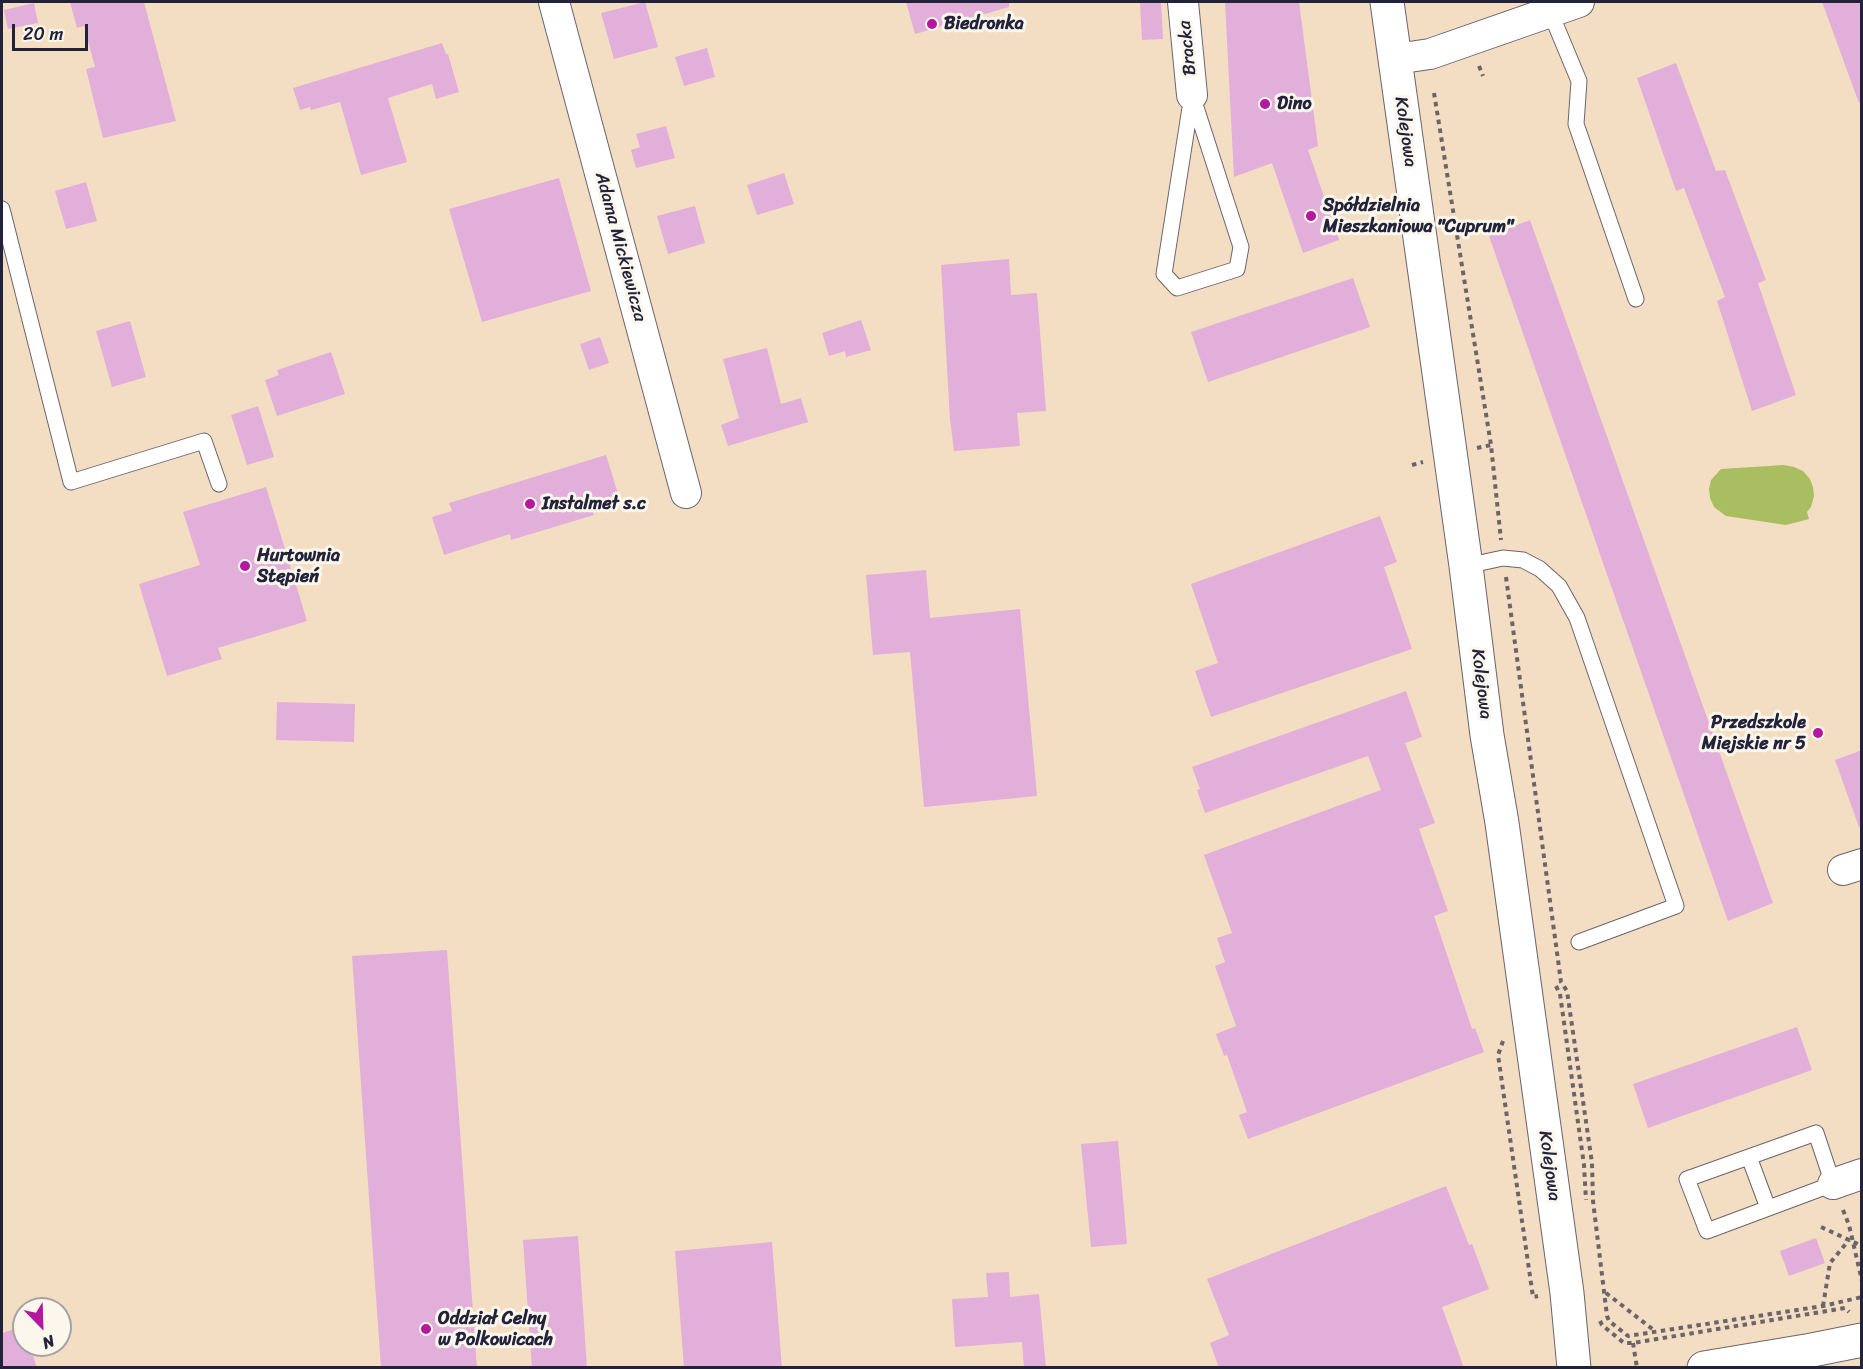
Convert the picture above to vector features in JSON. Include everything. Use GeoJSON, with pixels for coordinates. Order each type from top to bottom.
{"type":"FeatureCollection","features":[{"type":"Feature","properties":{"kind":"street","name":"Adama Mickiewicza"},"geometry":{"type":"LineString","coordinates":[[554,2],[686,493]]}},
{"type":"Feature","properties":{"kind":"street","name":"Bracka"},"geometry":{"type":"LineString","coordinates":[[1183,2],[1192,95]]}},
{"type":"Feature","properties":{"kind":"street","name":"Kolejowa"},"geometry":{"type":"LineString","coordinates":[[1387,2],[1466,566],[1487,735],[1502,823],[1567,1293],[1574,1368]]}},
{"type":"Feature","properties":{"kind":"street"},"geometry":{"type":"LineString","coordinates":[[1395,59],[1430,54],[1548,6],[1579,2]]}},
{"type":"Feature","properties":{"kind":"street"},"geometry":{"type":"LineString","coordinates":[[1833,1184],[1862,1174]]}},
{"type":"Feature","properties":{"kind":"street"},"geometry":{"type":"LineString","coordinates":[[1704,1368],[1812,1350],[1857,1328]]}},
{"type":"Feature","properties":{"kind":"lane"},"geometry":{"type":"LineString","coordinates":[[1548,6],[1579,81],[1576,124],[1636,299]]}},
{"type":"Feature","properties":{"kind":"lane"},"geometry":{"type":"LineString","coordinates":[[1192,95],[1241,247],[1237,269],[1177,288],[1164,274],[1192,95]]}},
{"type":"Feature","properties":{"kind":"lane"},"geometry":{"type":"LineString","coordinates":[[2,209],[71,482],[204,441],[219,484]]}},
{"type":"Feature","properties":{"kind":"lane"},"geometry":{"type":"LineString","coordinates":[[1466,566],[1503,558],[1523,560],[1540,568],[1559,586],[1576,618],[1676,906],[1579,942]]}},
{"type":"Feature","properties":{"kind":"lane"},"geometry":{"type":"LineString","coordinates":[[1815,1133],[1833,1184],[1707,1231],[1688,1179],[1749,1157],[1815,1133]]}},
{"type":"Feature","properties":{"kind":"lane"},"geometry":{"type":"LineString","coordinates":[[1749,1157],[1768,1208]]}},
{"type":"Feature","properties":{"kind":"path"},"geometry":{"type":"LineString","coordinates":[[1562,982],[1567,991],[1592,1164],[1593,1201],[1609,1321],[1628,1336],[1823,1306],[1862,1297]]}},
{"type":"Feature","properties":{"kind":"path"},"geometry":{"type":"LineString","coordinates":[[1526,1007],[1501,1044],[1498,1054],[1533,1297]]}},
{"type":"Feature","properties":{"kind":"path"},"geometry":{"type":"LineString","coordinates":[[1833,1184],[1849,1225],[1862,1281]]}},
{"type":"Feature","properties":{"kind":"path"},"geometry":{"type":"LineString","coordinates":[[1821,1227],[1862,1246]]}},
{"type":"Feature","properties":{"kind":"path"},"geometry":{"type":"LineString","coordinates":[[1823,1306],[1830,1263],[1851,1241]]}},
{"type":"Feature","properties":{"kind":"path"},"geometry":{"type":"LineString","coordinates":[[1606,1293],[1656,1332]]}},
{"type":"Feature","properties":{"kind":"path"},"geometry":{"type":"LineString","coordinates":[[1637,1368],[1634,1343],[1845,1308],[1857,1328]]}},
{"type":"Feature","properties":{"kind":"green space"},"geometry":{"type":"Polygon","coordinates":[[[1784,465],[1803,471],[1810,479],[1814,496],[1807,512],[1809,519],[1786,525],[1726,516],[1714,507],[1709,489],[1711,480],[1721,469],[1784,465]]]}},
{"type":"Feature","properties":{"kind":"building"},"geometry":{"type":"Polygon","coordinates":[[[70,2],[144,2],[176,121],[103,138],[86,69],[95,67],[84,26],[77,28],[70,2]]]}},
{"type":"Feature","properties":{"kind":"building"},"geometry":{"type":"Polygon","coordinates":[[[645,2],[658,47],[614,59],[601,13],[645,2]]]}},
{"type":"Feature","properties":{"kind":"building","name":"Biedronka"},"geometry":{"type":"Polygon","coordinates":[[[906,2],[1009,2],[1009,7],[915,34],[906,2]]]}},
{"type":"Feature","properties":{"kind":"building"},"geometry":{"type":"Polygon","coordinates":[[[1140,2],[1161,2],[1163,39],[1142,40],[1140,2]]]}},
{"type":"Feature","properties":{"kind":"building"},"geometry":{"type":"Polygon","coordinates":[[[1225,2],[1299,2],[1318,146],[1308,150],[1339,240],[1303,253],[1272,163],[1234,177],[1225,2]]]}},
{"type":"Feature","properties":{"kind":"building"},"geometry":{"type":"Polygon","coordinates":[[[1822,2],[1862,2],[1862,103],[1859,103],[1822,2]]]}},
{"type":"Feature","properties":{"kind":"building"},"geometry":{"type":"Polygon","coordinates":[[[34,3],[38,23],[8,29],[4,10],[34,3]]]}},
{"type":"Feature","properties":{"kind":"building"},"geometry":{"type":"Polygon","coordinates":[[[442,43],[448,54],[459,92],[436,99],[432,84],[388,98],[407,162],[361,175],[340,102],[311,110],[310,107],[300,110],[293,88],[442,43]]]}},
{"type":"Feature","properties":{"kind":"building"},"geometry":{"type":"Polygon","coordinates":[[[707,48],[715,77],[684,86],[675,57],[707,48]]]}},
{"type":"Feature","properties":{"kind":"building"},"geometry":{"type":"Polygon","coordinates":[[[1676,63],[1716,171],[1725,170],[1766,280],[1758,283],[1796,395],[1752,411],[1717,301],[1725,297],[1684,188],[1676,191],[1637,78],[1676,63]]]}},
{"type":"Feature","properties":{"kind":"building"},"geometry":{"type":"Polygon","coordinates":[[[666,126],[675,158],[636,168],[631,150],[640,147],[636,134],[666,126]]]}},
{"type":"Feature","properties":{"kind":"building"},"geometry":{"type":"Polygon","coordinates":[[[784,173],[794,204],[757,215],[747,185],[784,173]]]}},
{"type":"Feature","properties":{"kind":"building"},"geometry":{"type":"Polygon","coordinates":[[[559,178],[591,291],[482,322],[449,209],[559,178]]]}},
{"type":"Feature","properties":{"kind":"building"},"geometry":{"type":"Polygon","coordinates":[[[86,182],[97,221],[66,229],[55,191],[86,182]]]}},
{"type":"Feature","properties":{"kind":"building"},"geometry":{"type":"Polygon","coordinates":[[[695,206],[705,243],[668,254],[657,216],[695,206]]]}},
{"type":"Feature","properties":{"kind":"building"},"geometry":{"type":"Polygon","coordinates":[[[1530,220],[1773,903],[1728,921],[1489,236],[1530,220]]]}},
{"type":"Feature","properties":{"kind":"building"},"geometry":{"type":"Polygon","coordinates":[[[1009,259],[1011,295],[1037,293],[1046,411],[1017,413],[1020,446],[954,451],[941,265],[1009,259]]]}},
{"type":"Feature","properties":{"kind":"building"},"geometry":{"type":"Polygon","coordinates":[[[1353,278],[1370,327],[1208,382],[1191,332],[1353,278]]]}},
{"type":"Feature","properties":{"kind":"building"},"geometry":{"type":"Polygon","coordinates":[[[861,320],[871,350],[846,357],[845,351],[829,356],[822,333],[861,320]]]}},
{"type":"Feature","properties":{"kind":"building"},"geometry":{"type":"Polygon","coordinates":[[[130,321],[146,377],[112,387],[96,331],[130,321]]]}},
{"type":"Feature","properties":{"kind":"building"},"geometry":{"type":"Polygon","coordinates":[[[600,337],[609,363],[589,370],[580,344],[600,337]]]}},
{"type":"Feature","properties":{"kind":"building"},"geometry":{"type":"Polygon","coordinates":[[[767,348],[781,404],[801,398],[808,422],[728,446],[721,425],[739,418],[723,359],[767,348]]]}},
{"type":"Feature","properties":{"kind":"building"},"geometry":{"type":"Polygon","coordinates":[[[331,352],[345,394],[277,416],[265,380],[279,375],[277,370],[331,352]]]}},
{"type":"Feature","properties":{"kind":"building"},"geometry":{"type":"Polygon","coordinates":[[[258,406],[274,457],[247,465],[231,415],[258,406]]]}},
{"type":"Feature","properties":{"kind":"building"},"geometry":{"type":"Polygon","coordinates":[[[606,455],[620,500],[592,509],[594,515],[511,540],[510,534],[444,555],[432,517],[452,511],[449,503],[606,455]]]}},
{"type":"Feature","properties":{"kind":"building","name":"Hurtownia Stępień"},"geometry":{"type":"Polygon","coordinates":[[[266,487],[307,621],[218,648],[222,659],[167,676],[139,584],[200,565],[183,512],[266,487]]]}},
{"type":"Feature","properties":{"kind":"building"},"geometry":{"type":"Polygon","coordinates":[[[1380,516],[1397,562],[1384,567],[1412,649],[1211,717],[1195,671],[1218,663],[1191,584],[1380,516]]]}},
{"type":"Feature","properties":{"kind":"building"},"geometry":{"type":"Polygon","coordinates":[[[926,570],[930,618],[1020,609],[1037,796],[924,807],[910,652],[873,655],[866,575],[926,570]]]}},
{"type":"Feature","properties":{"kind":"building"},"geometry":{"type":"Polygon","coordinates":[[[1406,691],[1422,737],[1405,743],[1435,823],[1419,829],[1448,911],[1434,916],[1472,1029],[1475,1028],[1484,1052],[1248,1139],[1239,1115],[1247,1112],[1227,1055],[1224,1056],[1216,1034],[1236,1026],[1215,966],[1225,962],[1217,938],[1232,933],[1204,855],[1381,790],[1368,756],[1205,813],[1192,767],[1406,691]]]}},
{"type":"Feature","properties":{"kind":"building"},"geometry":{"type":"Polygon","coordinates":[[[277,702],[355,704],[354,742],[276,740],[277,702]]]}},
{"type":"Feature","properties":{"kind":"building"},"geometry":{"type":"Polygon","coordinates":[[[1862,750],[1862,827],[1859,827],[1835,760],[1862,750]]]}},
{"type":"Feature","properties":{"kind":"building"},"geometry":{"type":"Polygon","coordinates":[[[447,950],[477,1368],[381,1368],[352,956],[447,950]]]}},
{"type":"Feature","properties":{"kind":"building"},"geometry":{"type":"Polygon","coordinates":[[[1797,1027],[1812,1070],[1648,1128],[1633,1084],[1797,1027]]]}},
{"type":"Feature","properties":{"kind":"building"},"geometry":{"type":"Polygon","coordinates":[[[1118,1141],[1127,1244],[1091,1247],[1081,1144],[1118,1141]]]}},
{"type":"Feature","properties":{"kind":"building"},"geometry":{"type":"Polygon","coordinates":[[[1446,1186],[1489,1289],[1442,1307],[1464,1368],[1219,1368],[1210,1343],[1229,1335],[1207,1279],[1446,1186]]]}},
{"type":"Feature","properties":{"kind":"building"},"geometry":{"type":"Polygon","coordinates":[[[578,1236],[587,1368],[532,1368],[523,1240],[578,1236]]]}},
{"type":"Feature","properties":{"kind":"building"},"geometry":{"type":"Polygon","coordinates":[[[1816,1238],[1825,1263],[1789,1276],[1780,1251],[1816,1238]]]}},
{"type":"Feature","properties":{"kind":"building"},"geometry":{"type":"Polygon","coordinates":[[[772,1242],[782,1368],[684,1368],[675,1251],[772,1242]]]}},
{"type":"Feature","properties":{"kind":"building"},"geometry":{"type":"Polygon","coordinates":[[[1009,1272],[1010,1297],[1039,1294],[1046,1368],[1024,1368],[1022,1342],[955,1347],[952,1299],[988,1297],[986,1273],[1009,1272]]]}},
{"type":"Feature","properties":{"kind":"building"},"geometry":{"type":"Polygon","coordinates":[[[12,1330],[12,1357],[34,1357],[37,1368],[2,1368],[2,1333],[12,1330]]]}},
{"type":"Feature","properties":{"kind":"place","name":"Biedronka"},"geometry":{"type":"Point","coordinates":[932,24]}},
{"type":"Feature","properties":{"kind":"place","name":"Dino"},"geometry":{"type":"Point","coordinates":[1265,104]}},
{"type":"Feature","properties":{"kind":"place","name":"Spółdzielnia Mieszkaniowa \"Cuprum\""},"geometry":{"type":"Point","coordinates":[1311,216]}},
{"type":"Feature","properties":{"kind":"place","name":"Instalmet s.c"},"geometry":{"type":"Point","coordinates":[530,504]}},
{"type":"Feature","properties":{"kind":"place","name":"Hurtownia Stępień"},"geometry":{"type":"Point","coordinates":[245,566]}},
{"type":"Feature","properties":{"kind":"place","name":"Przedszkole Miejskie nr 5"},"geometry":{"type":"Point","coordinates":[1818,733]}},
{"type":"Feature","properties":{"kind":"place","name":"Oddział Celny w Polkowicach"},"geometry":{"type":"Point","coordinates":[426,1329]}}]}
